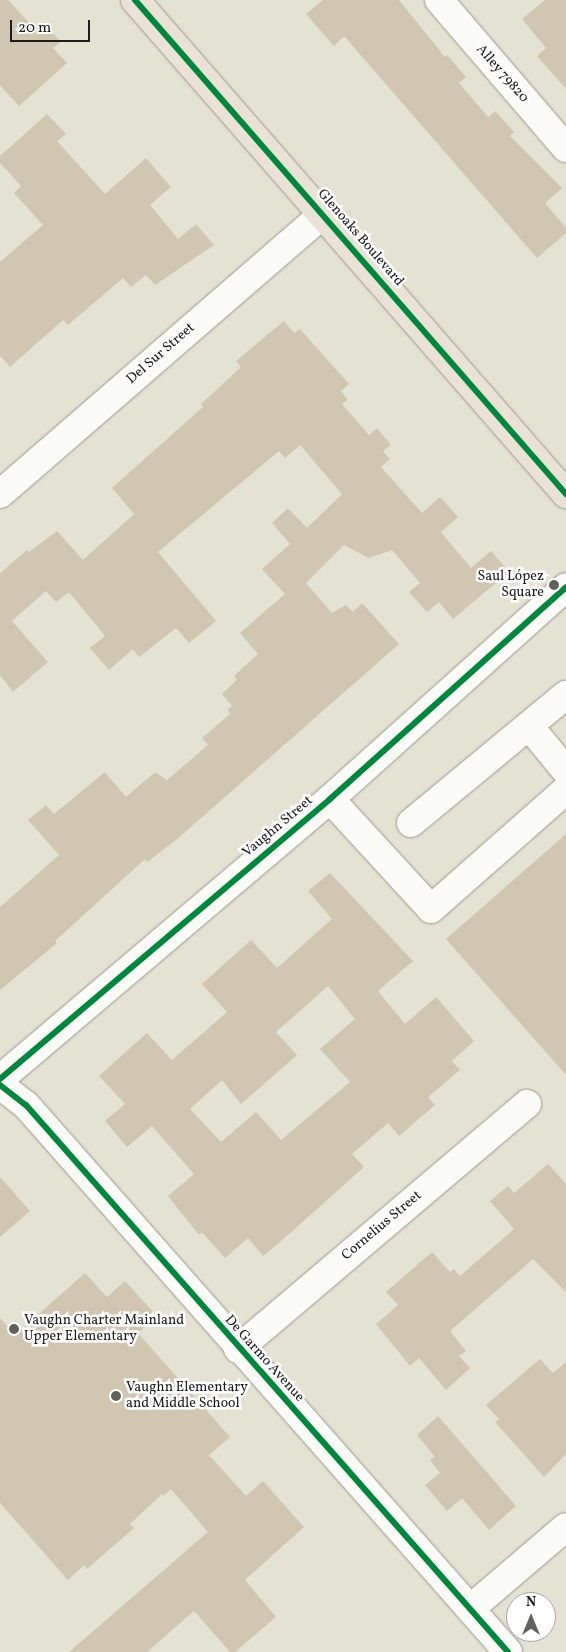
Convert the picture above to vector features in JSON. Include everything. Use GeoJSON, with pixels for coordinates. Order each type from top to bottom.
{"type":"FeatureCollection","features":[{"type":"Feature","properties":{"kind":"main road","name":"Glenoaks Boulevard"},"geometry":{"type":"LineString","coordinates":[[135,0],[566,494]]}},
{"type":"Feature","properties":{"kind":"street","name":"Alley 79820"},"geometry":{"type":"LineString","coordinates":[[439,0],[566,148]]}},
{"type":"Feature","properties":{"kind":"street","name":"Del Sur Street"},"geometry":{"type":"LineString","coordinates":[[0,494],[323,214]]}},
{"type":"Feature","properties":{"kind":"street","name":"Vaughn Street"},"geometry":{"type":"LineString","coordinates":[[0,1079],[330,799],[566,587]]}},
{"type":"Feature","properties":{"kind":"street"},"geometry":{"type":"LineString","coordinates":[[412,823],[566,695]]}},
{"type":"Feature","properties":{"kind":"street"},"geometry":{"type":"LineString","coordinates":[[529,726],[566,771]]}},
{"type":"Feature","properties":{"kind":"street"},"geometry":{"type":"LineString","coordinates":[[330,799],[431,909],[566,790]]}},
{"type":"Feature","properties":{"kind":"street","name":"De Garmo Avenue"},"geometry":{"type":"LineString","coordinates":[[0,1085],[26,1105],[238,1349],[508,1652]]}},
{"type":"Feature","properties":{"kind":"street","name":"Cornelius Street"},"geometry":{"type":"LineString","coordinates":[[238,1349],[527,1104]]}},
{"type":"Feature","properties":{"kind":"street"},"geometry":{"type":"LineString","coordinates":[[470,1609],[566,1528]]}},
{"type":"Feature","properties":{"kind":"building"},"geometry":{"type":"Polygon","coordinates":[[[0,0],[8,0],[35,29],[43,22],[61,42],[53,48],[67,63],[19,106],[0,85],[0,0]]]}},
{"type":"Feature","properties":{"kind":"building"},"geometry":{"type":"Polygon","coordinates":[[[323,0],[399,0],[445,57],[447,55],[466,77],[459,83],[488,117],[495,111],[514,132],[510,136],[562,188],[545,203],[566,228],[566,233],[537,258],[344,36],[334,46],[306,14],[323,0]]]}},
{"type":"Feature","properties":{"kind":"building"},"geometry":{"type":"Polygon","coordinates":[[[545,0],[566,0],[566,89],[537,56],[546,48],[522,19],[545,0]]]}},
{"type":"Feature","properties":{"kind":"building"},"geometry":{"type":"Polygon","coordinates":[[[47,114],[66,134],[57,141],[105,194],[146,158],[171,187],[150,205],[178,239],[196,224],[214,245],[155,285],[146,275],[131,287],[123,278],[68,325],[63,320],[10,367],[0,356],[0,262],[43,225],[14,193],[21,186],[0,163],[0,156],[47,114]]]}},
{"type":"Feature","properties":{"kind":"building"},"geometry":{"type":"Polygon","coordinates":[[[284,321],[294,333],[300,329],[349,384],[341,391],[348,400],[342,404],[369,435],[377,428],[391,445],[383,451],[390,459],[381,467],[422,513],[440,497],[458,517],[441,532],[471,568],[491,551],[509,572],[453,619],[439,602],[427,612],[409,592],[420,583],[392,550],[369,558],[344,545],[306,583],[332,613],[346,605],[353,612],[362,603],[399,644],[176,840],[147,862],[145,859],[55,941],[57,943],[0,990],[0,907],[59,855],[28,820],[46,805],[54,814],[105,772],[126,797],[155,772],[167,780],[208,745],[202,738],[230,714],[228,709],[232,706],[222,694],[237,680],[234,676],[258,654],[240,633],[285,594],[262,569],[290,544],[272,523],[288,508],[307,528],[342,494],[300,445],[285,458],[279,451],[158,552],[216,621],[189,643],[176,628],[139,657],[133,649],[109,670],[90,648],[105,636],[69,592],[56,602],[46,591],[12,621],[48,662],[13,692],[0,675],[0,573],[27,550],[29,552],[57,531],[83,560],[134,514],[112,488],[203,407],[201,404],[241,367],[236,361],[284,321]]]}},
{"type":"Feature","properties":{"kind":"building"},"geometry":{"type":"Polygon","coordinates":[[[566,834],[566,1075],[446,939],[566,834]]]}},
{"type":"Feature","properties":{"kind":"building"},"geometry":{"type":"Polygon","coordinates":[[[330,873],[413,961],[378,991],[405,1024],[436,997],[474,1041],[452,1061],[460,1070],[428,1097],[435,1105],[399,1136],[388,1123],[352,1154],[364,1167],[280,1242],[263,1256],[248,1238],[225,1258],[202,1232],[199,1235],[168,1196],[194,1174],[152,1126],[127,1147],[105,1121],[125,1104],[99,1076],[147,1033],[172,1060],[227,1012],[202,984],[251,940],[277,968],[332,919],[308,891],[330,873]],[[328,986],[276,1032],[297,1055],[241,1104],[222,1080],[190,1109],[221,1142],[256,1112],[281,1140],[350,1082],[320,1049],[355,1019],[328,986]]]}},
{"type":"Feature","properties":{"kind":"building"},"geometry":{"type":"Polygon","coordinates":[[[548,1164],[566,1184],[566,1292],[533,1259],[450,1331],[466,1351],[459,1356],[470,1368],[446,1390],[419,1358],[410,1366],[376,1324],[398,1305],[386,1292],[432,1252],[450,1272],[454,1269],[460,1276],[514,1229],[490,1201],[508,1186],[514,1193],[548,1164]]]}},
{"type":"Feature","properties":{"kind":"building"},"geometry":{"type":"Polygon","coordinates":[[[0,1177],[30,1211],[0,1237],[0,1177]]]}},
{"type":"Feature","properties":{"kind":"building"},"geometry":{"type":"Polygon","coordinates":[[[85,1273],[107,1297],[125,1281],[157,1316],[138,1333],[230,1437],[209,1455],[246,1496],[263,1481],[304,1527],[245,1580],[276,1617],[235,1652],[230,1652],[194,1611],[147,1652],[69,1652],[208,1532],[171,1489],[163,1496],[162,1494],[130,1524],[134,1528],[87,1569],[84,1565],[68,1580],[0,1503],[0,1318],[15,1335],[85,1273]]]}},
{"type":"Feature","properties":{"kind":"building"},"geometry":{"type":"Polygon","coordinates":[[[540,1359],[553,1373],[566,1362],[566,1454],[544,1477],[495,1422],[499,1419],[486,1405],[540,1359]]]}},
{"type":"Feature","properties":{"kind":"building"},"geometry":{"type":"Polygon","coordinates":[[[438,1416],[516,1506],[489,1530],[462,1498],[447,1511],[425,1485],[440,1473],[430,1460],[435,1457],[417,1435],[438,1416]]]}},
{"type":"Feature","properties":{"kind":"cycle path"},"geometry":{"type":"LineString","coordinates":[[135,0],[566,494]]}},
{"type":"Feature","properties":{"kind":"cycle path"},"geometry":{"type":"LineString","coordinates":[[0,1079],[330,799],[566,587]]}},
{"type":"Feature","properties":{"kind":"cycle path"},"geometry":{"type":"LineString","coordinates":[[0,1085],[26,1105],[508,1652]]}},
{"type":"Feature","properties":{"kind":"place","name":"Saul López Square"},"geometry":{"type":"Point","coordinates":[554,585]}},
{"type":"Feature","properties":{"kind":"place","name":"Vaughn Charter Mainland Upper Elementary"},"geometry":{"type":"Point","coordinates":[14,1329]}},
{"type":"Feature","properties":{"kind":"place","name":"Vaughn Elementary and Middle School"},"geometry":{"type":"Point","coordinates":[116,1396]}}]}
